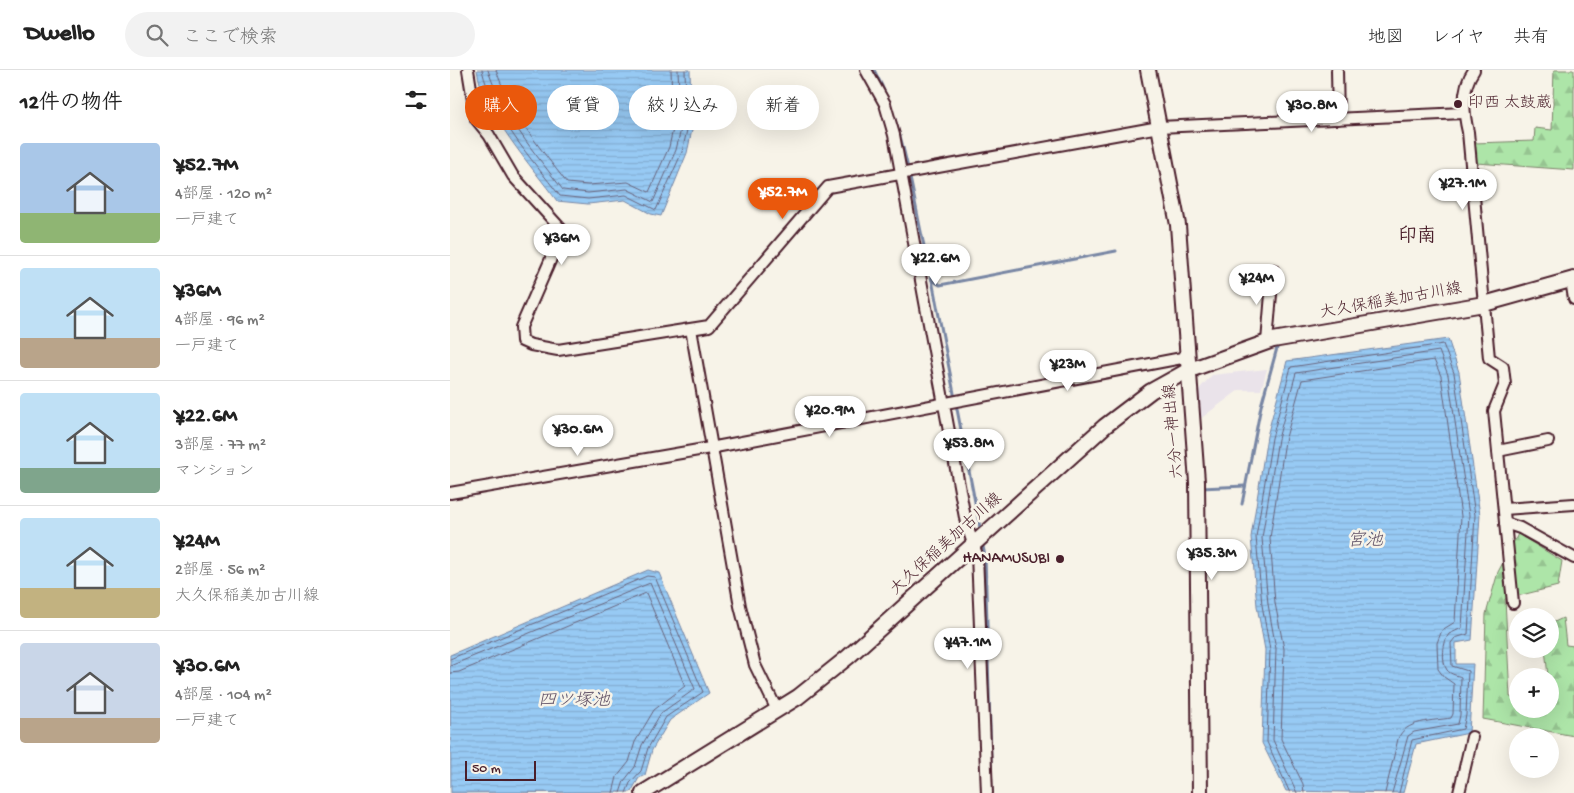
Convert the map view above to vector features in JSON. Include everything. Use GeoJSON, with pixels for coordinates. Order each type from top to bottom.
{"type":"FeatureCollection","features":[{"type":"Feature","properties":{"kind":"main road","name":"六分一神出線"},"geometry":{"type":"LineString","coordinates":[[1148,70],[1178,225],[1197,482],[1200,793]]}},
{"type":"Feature","properties":{"kind":"main road","name":"大久保稲美加古川線"},"geometry":{"type":"LineString","coordinates":[[643,793],[798,697],[848,657],[1105,426],[1187,364],[1267,342],[1484,304],[1572,279]]}},
{"type":"Feature","properties":{"kind":"street"},"geometry":{"type":"LineString","coordinates":[[468,70],[476,119],[489,135],[513,176],[561,229],[550,261],[521,326],[522,340],[531,345],[558,350],[709,326],[828,186],[1159,128],[1463,113]]}},
{"type":"Feature","properties":{"kind":"street"},"geometry":{"type":"LineString","coordinates":[[866,70],[885,104],[903,173],[966,523],[977,555],[987,793]]}},
{"type":"Feature","properties":{"kind":"street"},"geometry":{"type":"LineString","coordinates":[[1337,70],[1338,119]]}},
{"type":"Feature","properties":{"kind":"street"},"geometry":{"type":"LineString","coordinates":[[1474,70],[1467,80],[1463,113],[1468,132],[1488,358],[1503,367],[1505,384],[1494,411],[1513,603]]}},
{"type":"Feature","properties":{"kind":"street"},"geometry":{"type":"LineString","coordinates":[[1267,342],[1273,270]]}},
{"type":"Feature","properties":{"kind":"street"},"geometry":{"type":"LineString","coordinates":[[1572,279],[1574,299]]}},
{"type":"Feature","properties":{"kind":"street"},"geometry":{"type":"LineString","coordinates":[[690,329],[740,606],[755,665],[777,710]]}},
{"type":"Feature","properties":{"kind":"street"},"geometry":{"type":"LineString","coordinates":[[450,492],[710,448],[944,403],[1187,364]]}},
{"type":"Feature","properties":{"kind":"street"},"geometry":{"type":"LineString","coordinates":[[1498,452],[1548,440]]}},
{"type":"Feature","properties":{"kind":"street"},"geometry":{"type":"LineString","coordinates":[[1504,509],[1574,504]]}},
{"type":"Feature","properties":{"kind":"street"},"geometry":{"type":"LineString","coordinates":[[1505,523],[1520,528],[1574,558]]}},
{"type":"Feature","properties":{"kind":"street"},"geometry":{"type":"LineString","coordinates":[[1460,793],[1472,737]]}},
{"type":"Feature","properties":{"kind":"shaded area"},"geometry":{"type":"Polygon","coordinates":[[[1267,369],[1261,390],[1239,390],[1196,422],[1196,399],[1200,388],[1212,375],[1267,369]]]}},
{"type":"Feature","properties":{"kind":"green space"},"geometry":{"type":"Polygon","coordinates":[[[1554,70],[1574,70],[1574,170],[1476,163],[1474,143],[1534,141],[1535,128],[1552,130],[1554,70]]]}},
{"type":"Feature","properties":{"kind":"green space"},"geometry":{"type":"Polygon","coordinates":[[[1518,534],[1562,561],[1558,586],[1505,599],[1509,718],[1559,718],[1559,668],[1547,668],[1546,658],[1559,658],[1559,620],[1563,618],[1566,645],[1574,646],[1574,736],[1559,733],[1559,728],[1531,728],[1483,719],[1486,614],[1498,572],[1518,534]]]}},
{"type":"Feature","properties":{"kind":"water"},"geometry":{"type":"Polygon","coordinates":[[[477,70],[690,70],[690,85],[629,85],[629,130],[692,130],[687,153],[661,216],[651,214],[625,200],[588,204],[557,201],[504,130],[537,130],[537,85],[481,85],[477,70]]]}},
{"type":"Feature","properties":{"kind":"water","name":"宮池"},"geometry":{"type":"Polygon","coordinates":[[[1448,339],[1459,372],[1480,515],[1472,640],[1456,643],[1456,664],[1473,664],[1469,733],[1416,744],[1403,793],[1286,791],[1262,743],[1265,650],[1257,606],[1251,537],[1267,436],[1287,361],[1448,339]]]}},
{"type":"Feature","properties":{"kind":"water","name":"四ツ塚池"},"geometry":{"type":"Polygon","coordinates":[[[648,570],[659,573],[709,693],[670,720],[652,750],[645,775],[639,778],[631,792],[451,793],[450,655],[648,570]]]}},
{"type":"Feature","properties":{"kind":"waterway"},"geometry":{"type":"LineString","coordinates":[[874,70],[886,95],[903,146],[932,280],[940,285],[1116,251]]}},
{"type":"Feature","properties":{"kind":"waterway"},"geometry":{"type":"LineString","coordinates":[[932,280],[981,533]]}},
{"type":"Feature","properties":{"kind":"waterway"},"geometry":{"type":"LineString","coordinates":[[1242,504],[1261,406],[1277,348]]}},
{"type":"Feature","properties":{"kind":"waterway"},"geometry":{"type":"LineString","coordinates":[[1201,488],[1245,486]]}},
{"type":"Feature","properties":{"kind":"waterway"},"geometry":{"type":"LineString","coordinates":[[982,542],[985,556],[992,793]]}},
{"type":"Feature","properties":{"kind":"place","name":"印西 太鼓蔵"},"geometry":{"type":"Point","coordinates":[1458,104]}},
{"type":"Feature","properties":{"kind":"place","name":"HANAMUSUBI"},"geometry":{"type":"Point","coordinates":[1060,559]}},
{"type":"Feature","properties":{"kind":"district","name":"印南"},"geometry":{"type":"Point","coordinates":[1417,237]}}]}
